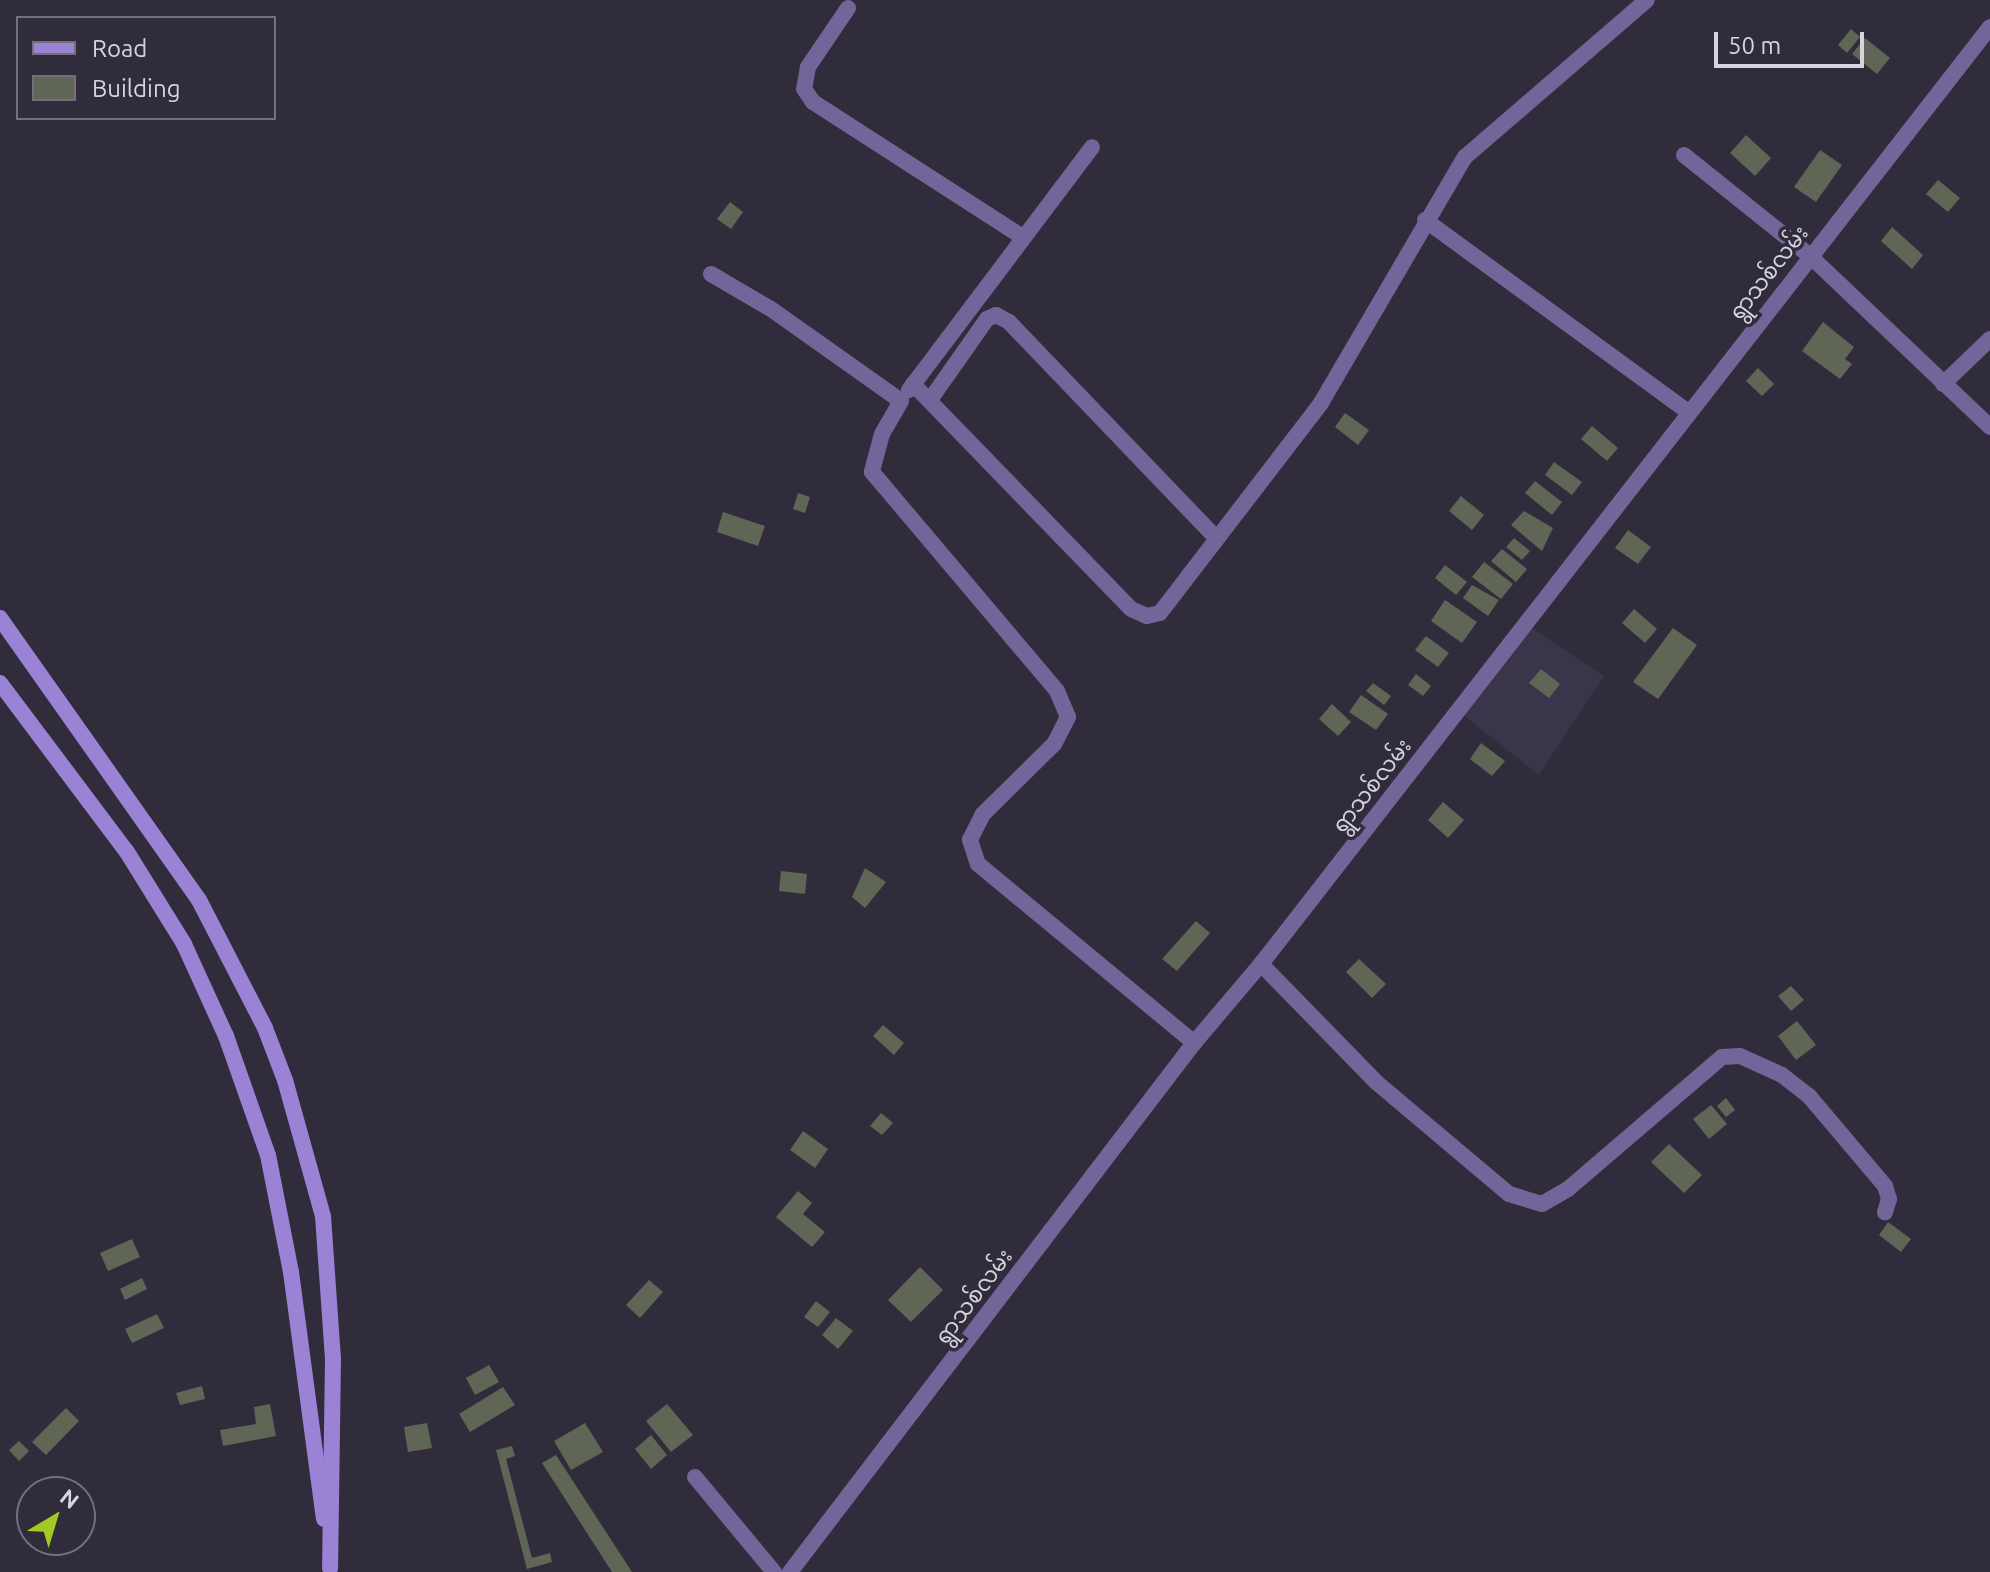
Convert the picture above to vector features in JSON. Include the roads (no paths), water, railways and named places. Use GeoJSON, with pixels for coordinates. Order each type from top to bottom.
{"type":"FeatureCollection","features":[{"type":"Feature","properties":{"kind":"main road"},"geometry":{"type":"LineString","coordinates":[[0,618],[199,900],[259,1015],[285,1080],[323,1216],[333,1358],[330,1570]]}},
{"type":"Feature","properties":{"kind":"main road"},"geometry":{"type":"LineString","coordinates":[[0,683],[127,852],[184,944],[226,1036],[268,1155],[280,1214],[330,1570]]}},
{"type":"Feature","properties":{"kind":"street"},"geometry":{"type":"LineString","coordinates":[[913,384],[1131,609],[1147,616],[1160,613],[1321,403],[1425,220],[1465,157],[1647,0]]}},
{"type":"Feature","properties":{"kind":"street"},"geometry":{"type":"LineString","coordinates":[[848,8],[808,67],[804,89],[813,102],[1021,236]]}},
{"type":"Feature","properties":{"kind":"street","name":"ရွာသစ်လမ်း"},"geometry":{"type":"LineString","coordinates":[[790,1572],[1194,1043],[1261,964],[1687,411],[1990,27]]}},
{"type":"Feature","properties":{"kind":"street"},"geometry":{"type":"LineString","coordinates":[[1092,147],[1021,236],[901,401],[882,434],[872,472],[1057,691],[1068,717],[1054,744],[983,814],[970,840],[978,864],[1194,1043]]}},
{"type":"Feature","properties":{"kind":"street"},"geometry":{"type":"LineString","coordinates":[[1684,155],[1809,255],[1990,427]]}},
{"type":"Feature","properties":{"kind":"street"},"geometry":{"type":"LineString","coordinates":[[1425,220],[1687,411]]}},
{"type":"Feature","properties":{"kind":"street"},"geometry":{"type":"LineString","coordinates":[[711,274],[771,309],[901,401]]}},
{"type":"Feature","properties":{"kind":"street"},"geometry":{"type":"LineString","coordinates":[[930,400],[987,319],[996,315],[1009,322],[1216,538]]}},
{"type":"Feature","properties":{"kind":"street"},"geometry":{"type":"LineString","coordinates":[[1943,384],[1990,339]]}},
{"type":"Feature","properties":{"kind":"street"},"geometry":{"type":"LineString","coordinates":[[1261,964],[1376,1082],[1509,1194],[1542,1204],[1568,1189],[1722,1057],[1740,1056],[1782,1075],[1809,1096],[1885,1186],[1889,1199],[1885,1212]]}},
{"type":"Feature","properties":{"kind":"street"},"geometry":{"type":"LineString","coordinates":[[695,1477],[774,1572]]}}]}
